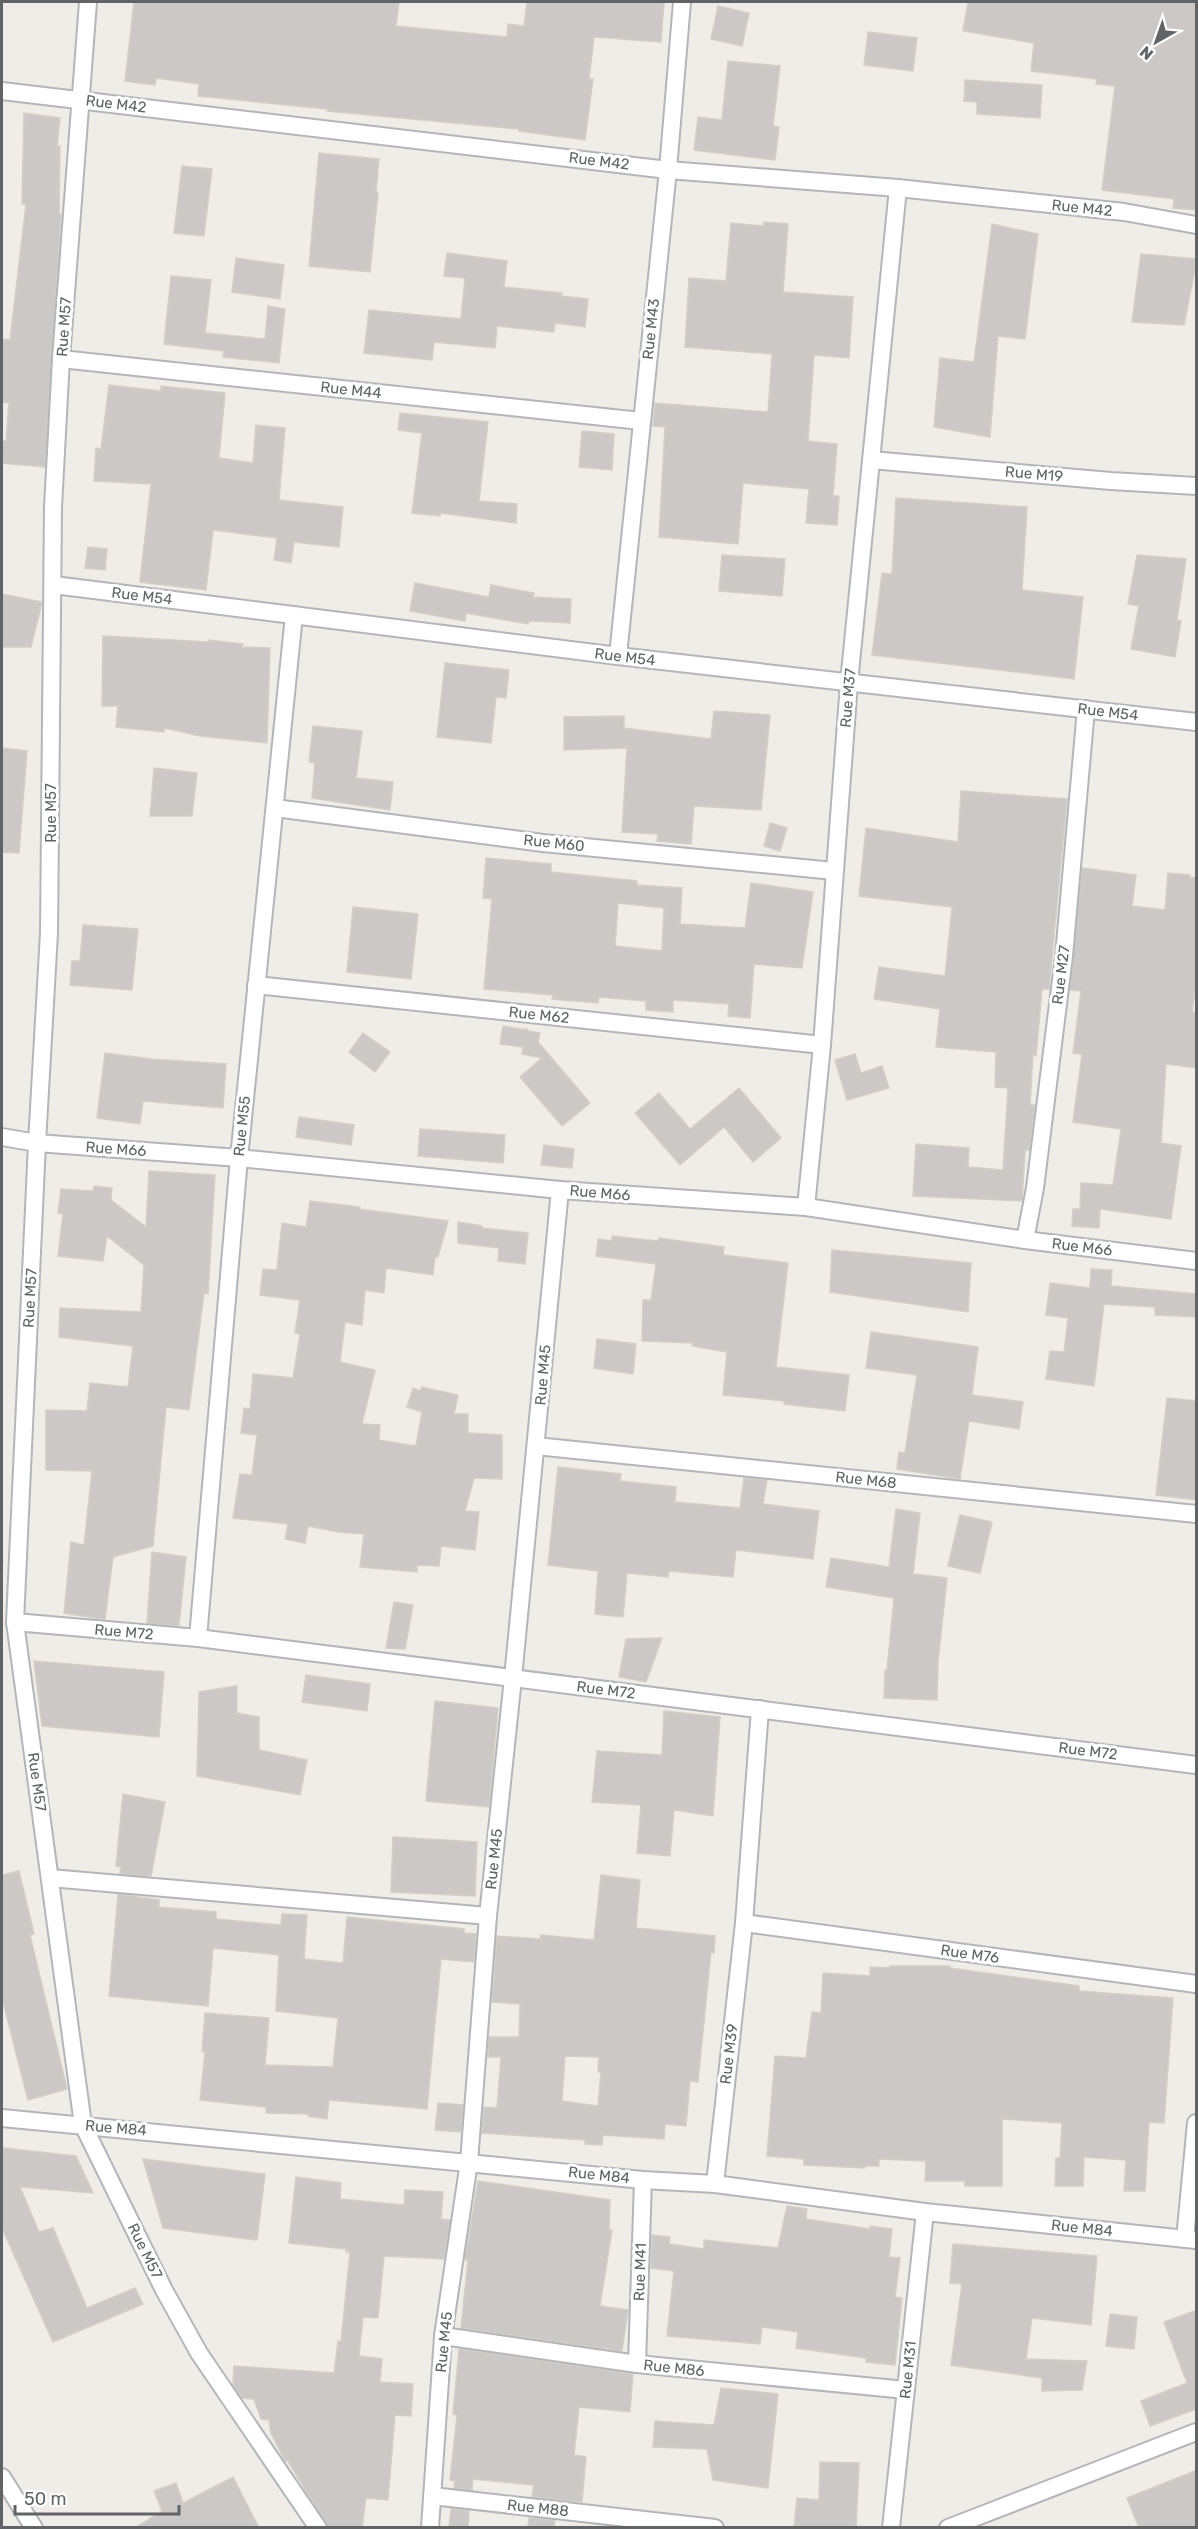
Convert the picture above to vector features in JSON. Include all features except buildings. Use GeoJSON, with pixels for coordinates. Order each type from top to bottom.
{"type":"FeatureCollection","features":[{"type":"Feature","properties":{"kind":"street","name":"Rue M57"},"geometry":{"type":"LineString","coordinates":[[88,2],[61,359],[53,507],[49,933],[15,1622],[83,2125],[164,2290],[199,2353],[318,2528]]}},
{"type":"Feature","properties":{"kind":"street","name":"Rue M43"},"geometry":{"type":"LineString","coordinates":[[618,656],[668,170],[682,2]]}},
{"type":"Feature","properties":{"kind":"street","name":"Rue M42"},"geometry":{"type":"LineString","coordinates":[[2,91],[668,170],[898,188],[1124,212],[1197,225]]}},
{"type":"Feature","properties":{"kind":"street","name":"Rue M37"},"geometry":{"type":"LineString","coordinates":[[806,1208],[822,1045],[849,683],[898,188]]}},
{"type":"Feature","properties":{"kind":"street","name":"Rue M44"},"geometry":{"type":"LineString","coordinates":[[61,359],[641,421]]}},
{"type":"Feature","properties":{"kind":"street","name":"Rue M19"},"geometry":{"type":"LineString","coordinates":[[871,460],[1111,481],[1197,486]]}},
{"type":"Feature","properties":{"kind":"street","name":"Rue M54"},"geometry":{"type":"LineString","coordinates":[[54,585],[618,656],[1197,722]]}},
{"type":"Feature","properties":{"kind":"street","name":"Rue M55"},"geometry":{"type":"LineString","coordinates":[[198,1638],[239,1158],[294,615]]}},
{"type":"Feature","properties":{"kind":"street","name":"Rue M27"},"geometry":{"type":"LineString","coordinates":[[1025,1240],[1035,1188],[1064,956],[1086,709]]}},
{"type":"Feature","properties":{"kind":"street","name":"Rue M60"},"geometry":{"type":"LineString","coordinates":[[275,808],[543,843],[834,871]]}},
{"type":"Feature","properties":{"kind":"street","name":"Rue M62"},"geometry":{"type":"LineString","coordinates":[[256,985],[822,1045]]}},
{"type":"Feature","properties":{"kind":"street","name":"Rue M66"},"geometry":{"type":"LineString","coordinates":[[2,1137],[37,1143],[239,1158],[560,1190],[806,1208],[1025,1240],[1197,1261]]}},
{"type":"Feature","properties":{"kind":"street","name":"Rue M45"},"geometry":{"type":"LineString","coordinates":[[430,2528],[443,2336],[469,2162],[488,1916],[560,1190]]}},
{"type":"Feature","properties":{"kind":"street","name":"Rue M68"},"geometry":{"type":"LineString","coordinates":[[536,1446],[1197,1514]]}},
{"type":"Feature","properties":{"kind":"street","name":"Rue M72"},"geometry":{"type":"LineString","coordinates":[[15,1622],[198,1638],[1197,1765]]}},
{"type":"Feature","properties":{"kind":"street","name":"Rue M39"},"geometry":{"type":"LineString","coordinates":[[715,2184],[744,1923],[760,1709]]}},
{"type":"Feature","properties":{"kind":"street"},"geometry":{"type":"LineString","coordinates":[[50,1878],[488,1916]]}},
{"type":"Feature","properties":{"kind":"street","name":"Rue M76"},"geometry":{"type":"LineString","coordinates":[[744,1923],[1197,1984]]}},
{"type":"Feature","properties":{"kind":"street","name":"Rue M84"},"geometry":{"type":"LineString","coordinates":[[2,2118],[643,2180],[715,2184],[926,2212],[1191,2239]]}},
{"type":"Feature","properties":{"kind":"street"},"geometry":{"type":"LineString","coordinates":[[1191,2239],[1197,2123]]}},
{"type":"Feature","properties":{"kind":"street","name":"Rue M41"},"geometry":{"type":"LineString","coordinates":[[637,2364],[643,2180]]}},
{"type":"Feature","properties":{"kind":"street","name":"Rue M31"},"geometry":{"type":"LineString","coordinates":[[891,2528],[926,2212]]}},
{"type":"Feature","properties":{"kind":"street","name":"Rue M86"},"geometry":{"type":"LineString","coordinates":[[443,2336],[637,2364],[906,2390]]}},
{"type":"Feature","properties":{"kind":"street"},"geometry":{"type":"LineString","coordinates":[[948,2528],[1197,2432]]}},
{"type":"Feature","properties":{"kind":"street"},"geometry":{"type":"LineString","coordinates":[[2,2478],[34,2528]]}},
{"type":"Feature","properties":{"kind":"street","name":"Rue M88"},"geometry":{"type":"LineString","coordinates":[[432,2496],[715,2528]]}}]}
